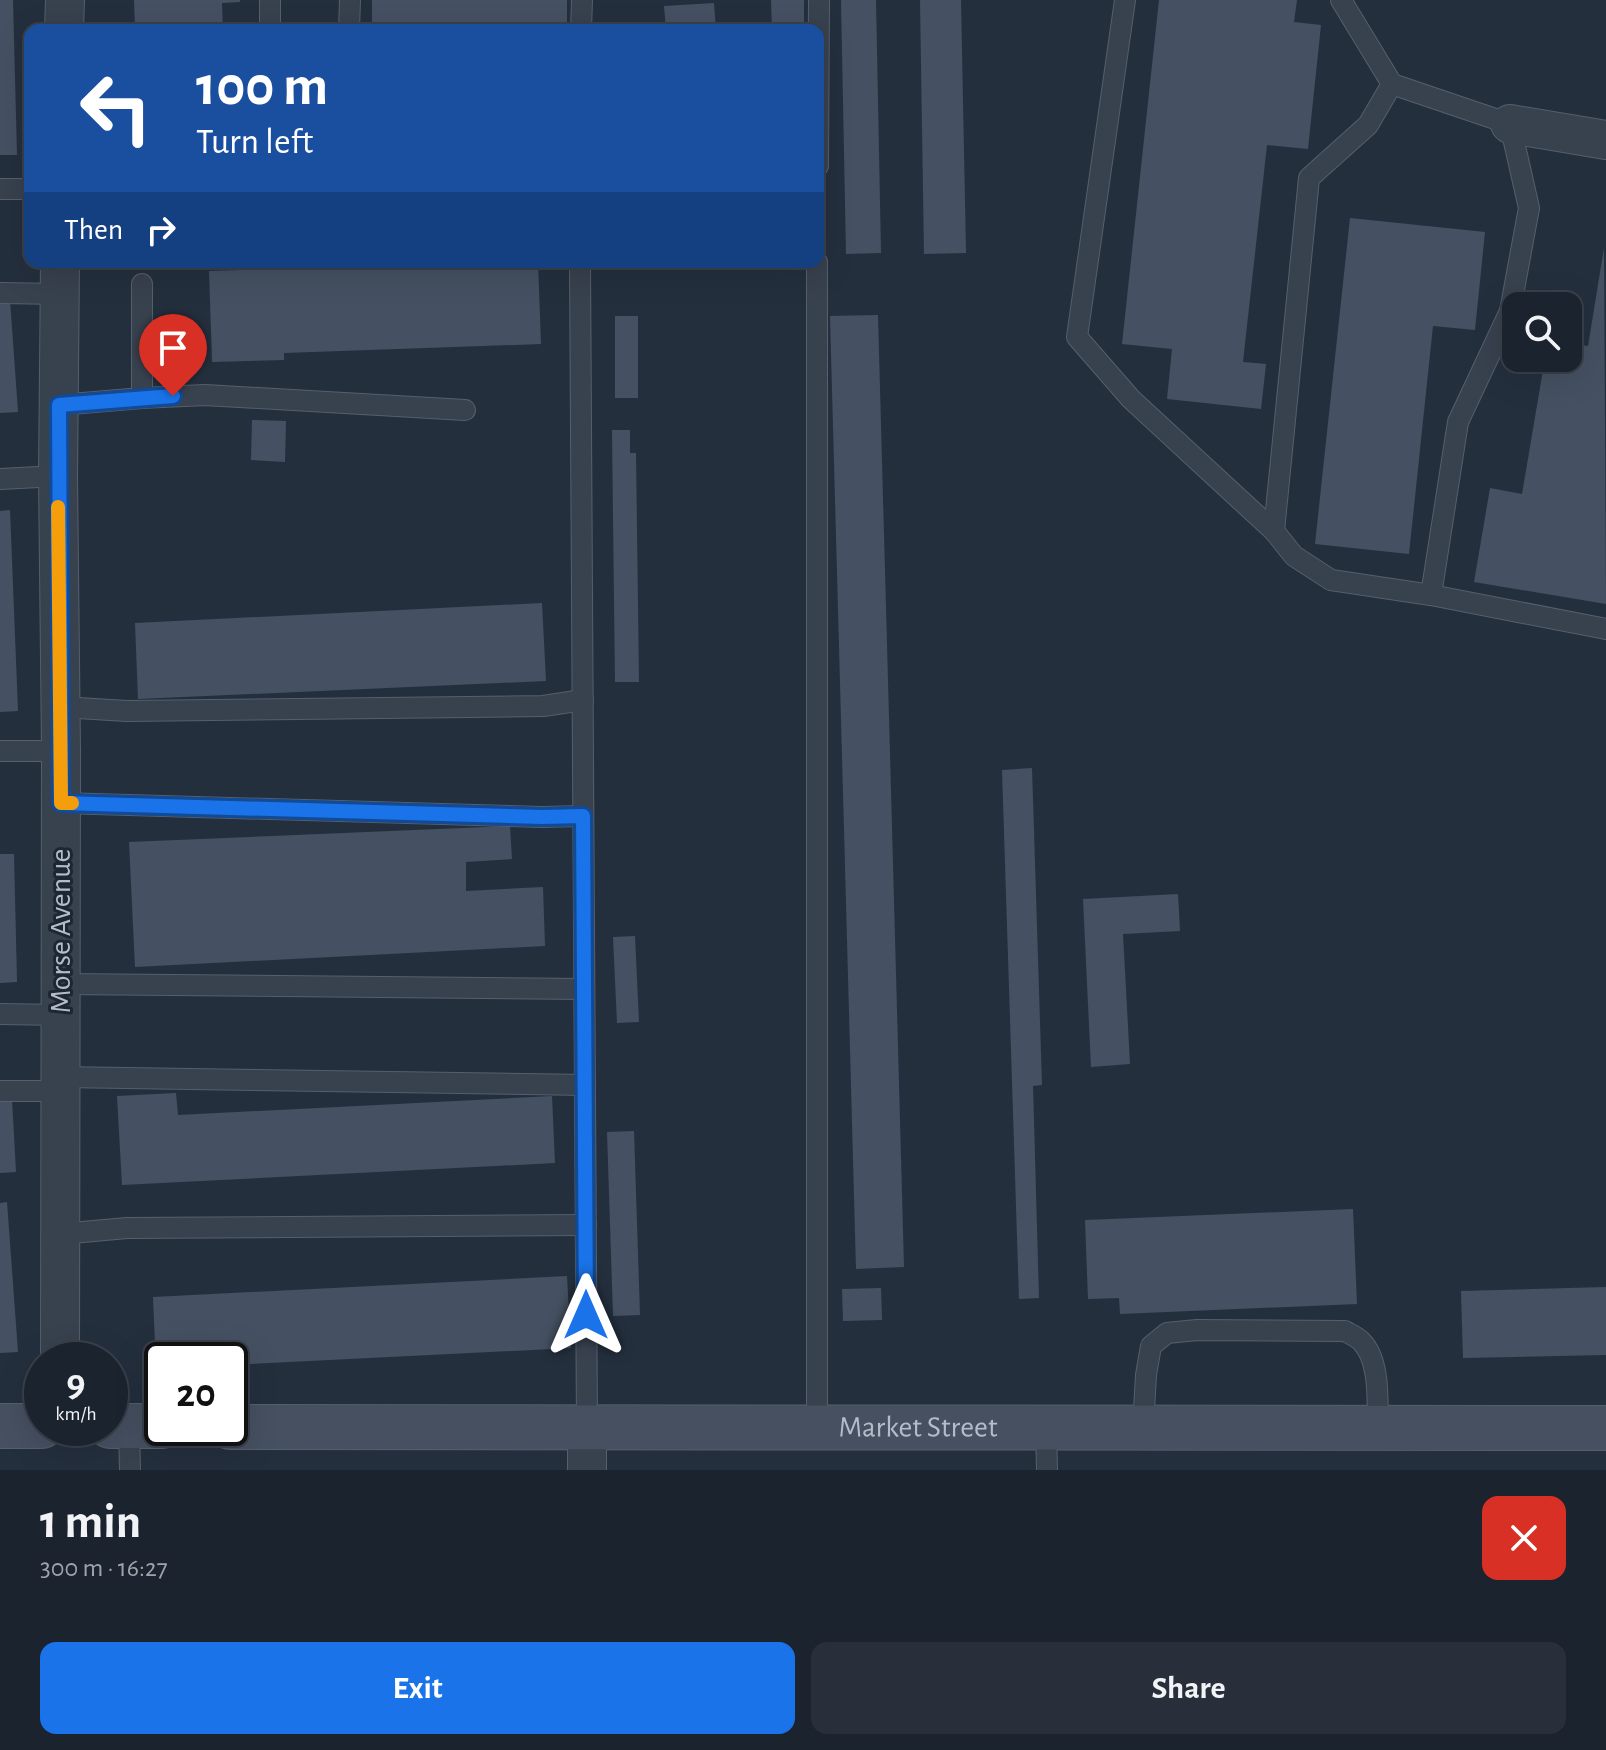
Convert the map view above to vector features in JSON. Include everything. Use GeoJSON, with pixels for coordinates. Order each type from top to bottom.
{"type":"FeatureCollection","features":[{"type":"Feature","properties":{"kind":"street"},"geometry":{"type":"LineString","coordinates":[[64,24],[65,0]]}},
{"type":"Feature","properties":{"kind":"street"},"geometry":{"type":"LineString","coordinates":[[1510,124],[1606,140]]}},
{"type":"Feature","properties":{"kind":"street","name":"Morse Avenue"},"geometry":{"type":"LineString","coordinates":[[60,278],[60,1342]]}},
{"type":"Feature","properties":{"kind":"street"},"geometry":{"type":"LineString","coordinates":[[0,1426],[24,1426]]}},
{"type":"Feature","properties":{"kind":"street","name":"Market Street"},"geometry":{"type":"LineString","coordinates":[[248,1428],[587,1449],[817,1428],[1606,1428]]}},
{"type":"Feature","properties":{"kind":"lane"},"geometry":{"type":"LineString","coordinates":[[270,0],[270,24]]}},
{"type":"Feature","properties":{"kind":"lane"},"geometry":{"type":"LineString","coordinates":[[349,24],[350,0]]}},
{"type":"Feature","properties":{"kind":"lane"},"geometry":{"type":"LineString","coordinates":[[581,24],[582,0]]}},
{"type":"Feature","properties":{"kind":"lane"},"geometry":{"type":"LineString","coordinates":[[819,0],[819,24]]}},
{"type":"Feature","properties":{"kind":"lane"},"geometry":{"type":"LineString","coordinates":[[1125,0],[1077,337],[1131,399],[1274,531],[1294,556],[1331,580],[1431,595],[1606,629]]}},
{"type":"Feature","properties":{"kind":"lane"},"geometry":{"type":"LineString","coordinates":[[1341,0],[1392,84],[1510,124],[1529,208],[1510,311],[1458,422],[1431,595]]}},
{"type":"Feature","properties":{"kind":"lane"},"geometry":{"type":"LineString","coordinates":[[1274,531],[1309,178],[1368,125],[1392,84]]}},
{"type":"Feature","properties":{"kind":"lane"},"geometry":{"type":"LineString","coordinates":[[0,189],[24,189]]}},
{"type":"Feature","properties":{"kind":"lane"},"geometry":{"type":"LineString","coordinates":[[580,268],[587,1449]]}},
{"type":"Feature","properties":{"kind":"lane"},"geometry":{"type":"LineString","coordinates":[[817,268],[817,1428]]}},
{"type":"Feature","properties":{"kind":"lane"},"geometry":{"type":"LineString","coordinates":[[0,293],[60,278]]}},
{"type":"Feature","properties":{"kind":"lane"},"geometry":{"type":"LineString","coordinates":[[142,284],[142,398]]}},
{"type":"Feature","properties":{"kind":"lane"},"geometry":{"type":"LineString","coordinates":[[59,405],[205,395],[465,410]]}},
{"type":"Feature","properties":{"kind":"lane"},"geometry":{"type":"LineString","coordinates":[[0,479],[58,476]]}},
{"type":"Feature","properties":{"kind":"lane"},"geometry":{"type":"LineString","coordinates":[[61,707],[127,711],[543,706],[583,700]]}},
{"type":"Feature","properties":{"kind":"lane"},"geometry":{"type":"LineString","coordinates":[[0,751],[61,751]]}},
{"type":"Feature","properties":{"kind":"lane"},"geometry":{"type":"LineString","coordinates":[[61,803],[583,816]]}},
{"type":"Feature","properties":{"kind":"lane"},"geometry":{"type":"LineString","coordinates":[[0,1014],[61,1000],[584,989]]}},
{"type":"Feature","properties":{"kind":"lane"},"geometry":{"type":"LineString","coordinates":[[0,1091],[60,1084],[585,1085]]}},
{"type":"Feature","properties":{"kind":"lane"},"geometry":{"type":"LineString","coordinates":[[60,1234],[127,1228],[586,1225]]}},
{"type":"Feature","properties":{"kind":"lane"},"geometry":{"type":"LineString","coordinates":[[1143,1427],[1151,1346],[1167,1333],[1197,1330],[1345,1331],[1362,1342],[1370,1358],[1375,1375],[1378,1427]]}},
{"type":"Feature","properties":{"kind":"lane"},"geometry":{"type":"LineString","coordinates":[[130,1470],[134,1426]]}},
{"type":"Feature","properties":{"kind":"lane"},"geometry":{"type":"LineString","coordinates":[[1046,1427],[1047,1470]]}},
{"type":"Feature","properties":{"kind":"building"},"geometry":{"type":"Polygon","coordinates":[[[0,0],[13,0],[17,155],[0,155],[0,0]]]}},
{"type":"Feature","properties":{"kind":"building"},"geometry":{"type":"Polygon","coordinates":[[[134,0],[240,0],[222,3],[223,24],[135,24],[134,0]]]}},
{"type":"Feature","properties":{"kind":"building"},"geometry":{"type":"Polygon","coordinates":[[[372,0],[567,0],[567,24],[372,24],[372,0]]]}},
{"type":"Feature","properties":{"kind":"building"},"geometry":{"type":"Polygon","coordinates":[[[771,0],[804,0],[804,24],[772,24],[771,0]]]}},
{"type":"Feature","properties":{"kind":"building"},"geometry":{"type":"Polygon","coordinates":[[[841,0],[876,0],[881,253],[846,254],[841,0]]]}},
{"type":"Feature","properties":{"kind":"building"},"geometry":{"type":"Polygon","coordinates":[[[920,0],[961,0],[966,253],[924,254],[920,0]]]}},
{"type":"Feature","properties":{"kind":"building"},"geometry":{"type":"Polygon","coordinates":[[[1159,0],[1297,0],[1294,22],[1321,25],[1308,149],[1267,145],[1243,362],[1266,364],[1261,409],[1167,399],[1172,349],[1122,344],[1159,0]]]}},
{"type":"Feature","properties":{"kind":"building"},"geometry":{"type":"Polygon","coordinates":[[[714,3],[716,24],[666,24],[664,6],[714,3]]]}},
{"type":"Feature","properties":{"kind":"building"},"geometry":{"type":"Polygon","coordinates":[[[1350,218],[1485,232],[1475,330],[1433,326],[1409,554],[1315,544],[1350,218]]]}},
{"type":"Feature","properties":{"kind":"building"},"geometry":{"type":"Polygon","coordinates":[[[1604,248],[1606,604],[1474,582],[1490,488],[1522,494],[1543,372],[1582,372],[1582,345],[1588,346],[1604,248]]]}},
{"type":"Feature","properties":{"kind":"building"},"geometry":{"type":"Polygon","coordinates":[[[538,268],[541,344],[284,353],[284,360],[212,362],[209,271],[538,268]]]}},
{"type":"Feature","properties":{"kind":"building"},"geometry":{"type":"Polygon","coordinates":[[[10,300],[18,412],[0,413],[0,301],[10,300]]]}},
{"type":"Feature","properties":{"kind":"building"},"geometry":{"type":"Polygon","coordinates":[[[878,315],[904,1267],[856,1269],[830,316],[878,315]]]}},
{"type":"Feature","properties":{"kind":"building"},"geometry":{"type":"Polygon","coordinates":[[[615,316],[638,316],[638,398],[615,398],[615,316]]]}},
{"type":"Feature","properties":{"kind":"building"},"geometry":{"type":"Polygon","coordinates":[[[252,420],[286,421],[285,462],[251,460],[252,420]]]}},
{"type":"Feature","properties":{"kind":"building"},"geometry":{"type":"Polygon","coordinates":[[[612,430],[630,430],[630,453],[636,453],[639,682],[615,682],[612,430]]]}},
{"type":"Feature","properties":{"kind":"building"},"geometry":{"type":"Polygon","coordinates":[[[10,510],[18,711],[0,712],[0,511],[10,510]]]}},
{"type":"Feature","properties":{"kind":"building"},"geometry":{"type":"Polygon","coordinates":[[[542,603],[546,681],[138,699],[135,623],[542,603]]]}},
{"type":"Feature","properties":{"kind":"building"},"geometry":{"type":"Polygon","coordinates":[[[1032,768],[1042,1085],[1033,1086],[1039,1298],[1019,1299],[1002,770],[1032,768]]]}},
{"type":"Feature","properties":{"kind":"building"},"geometry":{"type":"Polygon","coordinates":[[[510,826],[512,859],[466,862],[466,891],[543,887],[545,946],[135,967],[129,842],[510,826]]]}},
{"type":"Feature","properties":{"kind":"building"},"geometry":{"type":"Polygon","coordinates":[[[0,854],[14,854],[17,982],[0,983],[0,854]]]}},
{"type":"Feature","properties":{"kind":"building"},"geometry":{"type":"Polygon","coordinates":[[[1178,894],[1180,931],[1123,934],[1130,1064],[1091,1067],[1083,899],[1178,894]]]}},
{"type":"Feature","properties":{"kind":"building"},"geometry":{"type":"Polygon","coordinates":[[[635,936],[639,1022],[617,1023],[613,937],[635,936]]]}},
{"type":"Feature","properties":{"kind":"building"},"geometry":{"type":"Polygon","coordinates":[[[176,1093],[178,1115],[552,1096],[555,1163],[122,1185],[117,1096],[176,1093]]]}},
{"type":"Feature","properties":{"kind":"building"},"geometry":{"type":"Polygon","coordinates":[[[0,1099],[12,1099],[16,1172],[0,1173],[0,1099]]]}},
{"type":"Feature","properties":{"kind":"building"},"geometry":{"type":"Polygon","coordinates":[[[634,1131],[640,1315],[613,1316],[607,1132],[634,1131]]]}},
{"type":"Feature","properties":{"kind":"building"},"geometry":{"type":"Polygon","coordinates":[[[7,1202],[18,1352],[0,1353],[0,1203],[7,1202]]]}},
{"type":"Feature","properties":{"kind":"building"},"geometry":{"type":"Polygon","coordinates":[[[1353,1209],[1357,1304],[1120,1314],[1119,1298],[1088,1299],[1085,1220],[1353,1209]]]}},
{"type":"Feature","properties":{"kind":"building"},"geometry":{"type":"Polygon","coordinates":[[[567,1276],[571,1348],[248,1364],[248,1342],[155,1342],[153,1297],[567,1276]]]}},
{"type":"Feature","properties":{"kind":"building"},"geometry":{"type":"Polygon","coordinates":[[[1606,1287],[1606,1355],[1463,1358],[1461,1291],[1606,1287]]]}},
{"type":"Feature","properties":{"kind":"building"},"geometry":{"type":"Polygon","coordinates":[[[881,1288],[882,1320],[843,1321],[842,1289],[881,1288]]]}},
{"type":"Feature","properties":{"kind":"slow traffic"},"geometry":{"type":"LineString","coordinates":[[58,507],[61,803],[72,803]]}},
{"type":"Feature","properties":{"kind":"route"},"geometry":{"type":"LineString","coordinates":[[173,396],[59,405],[61,803],[583,816],[586,1315]]}}]}
